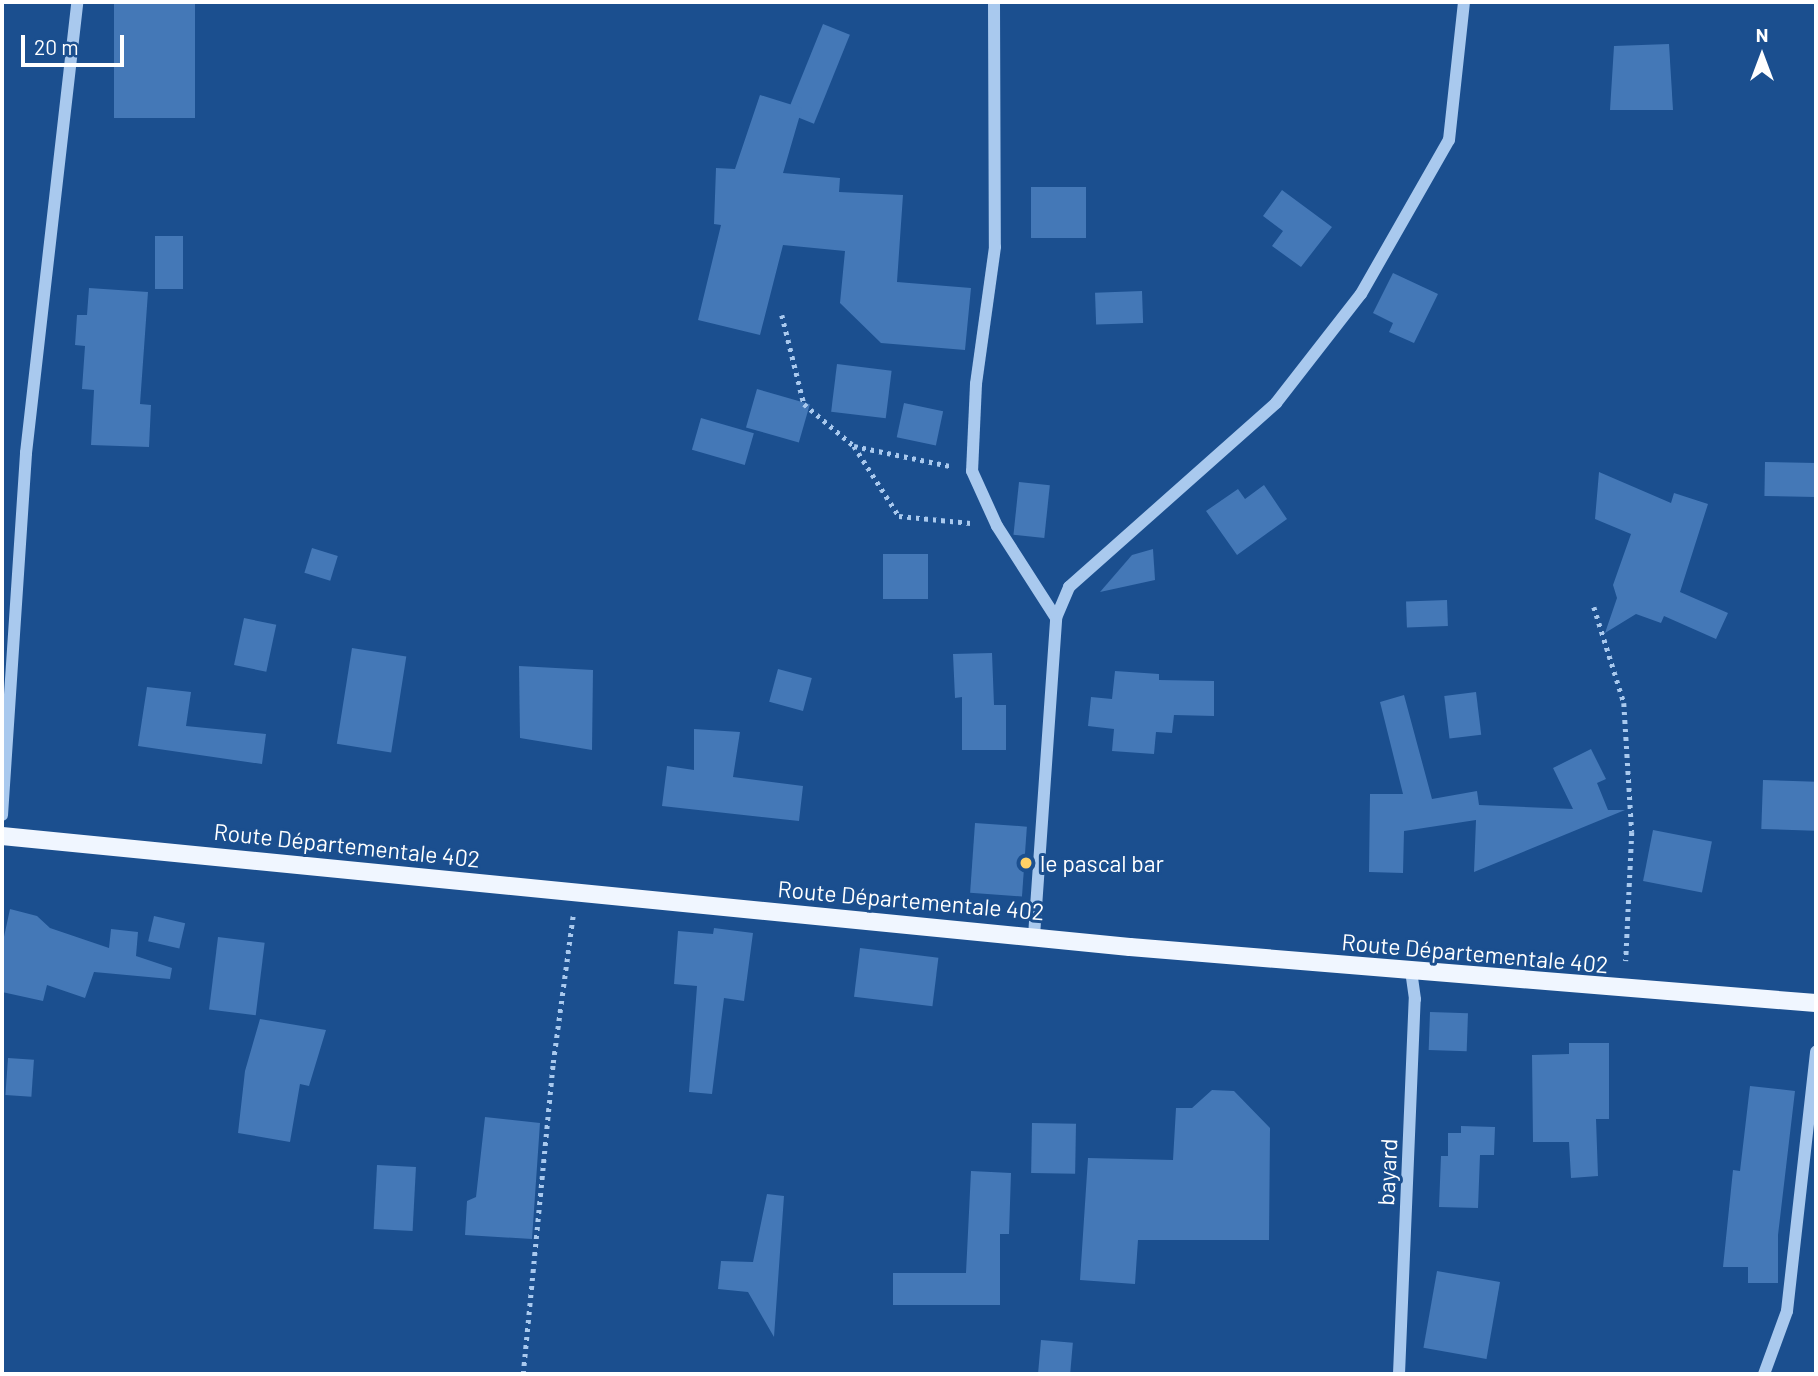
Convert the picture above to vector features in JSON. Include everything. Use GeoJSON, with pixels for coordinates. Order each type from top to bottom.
{"type":"FeatureCollection","features":[{"type":"Feature","properties":{"kind":"main road","name":"Route Départementale 402"},"geometry":{"type":"LineString","coordinates":[[2,836],[1411,972],[1816,1003]]}},
{"type":"Feature","properties":{"kind":"street"},"geometry":{"type":"LineString","coordinates":[[2,815],[26,453],[77,2]]}},
{"type":"Feature","properties":{"kind":"street"},"geometry":{"type":"LineString","coordinates":[[993,2],[995,247],[976,384],[972,471],[997,526],[1056,618]]}},
{"type":"Feature","properties":{"kind":"street"},"geometry":{"type":"LineString","coordinates":[[1034,936],[1056,618],[1069,587],[1276,403],[1361,294],[1449,140],[1464,2]]}},
{"type":"Feature","properties":{"kind":"street","name":"bayard"},"geometry":{"type":"LineString","coordinates":[[1399,1374],[1415,999],[1411,972]]}},
{"type":"Feature","properties":{"kind":"street"},"geometry":{"type":"LineString","coordinates":[[1764,1374],[1787,1311],[1816,1052]]}},
{"type":"Feature","properties":{"kind":"path"},"geometry":{"type":"LineString","coordinates":[[782,315],[804,404],[854,446],[899,516],[997,526]]}},
{"type":"Feature","properties":{"kind":"path"},"geometry":{"type":"LineString","coordinates":[[854,446],[972,471]]}},
{"type":"Feature","properties":{"kind":"path"},"geometry":{"type":"LineString","coordinates":[[1594,607],[1624,703],[1632,832],[1625,990]]}},
{"type":"Feature","properties":{"kind":"path"},"geometry":{"type":"LineString","coordinates":[[523,1374],[553,1063],[576,892]]}},
{"type":"Feature","properties":{"kind":"building"},"geometry":{"type":"Polygon","coordinates":[[[114,2],[195,2],[195,118],[114,118],[114,2]]]}},
{"type":"Feature","properties":{"kind":"building"},"geometry":{"type":"Polygon","coordinates":[[[823,24],[850,35],[814,124],[787,113],[823,24]]]}},
{"type":"Feature","properties":{"kind":"building"},"geometry":{"type":"Polygon","coordinates":[[[1669,44],[1673,110],[1610,110],[1614,46],[1669,44]]]}},
{"type":"Feature","properties":{"kind":"building"},"geometry":{"type":"Polygon","coordinates":[[[760,95],[802,108],[783,173],[840,178],[839,192],[903,195],[897,282],[971,288],[965,350],[881,343],[840,303],[845,251],[783,245],[760,335],[698,320],[721,225],[714,224],[716,168],[735,169],[760,95]]]}},
{"type":"Feature","properties":{"kind":"building"},"geometry":{"type":"Polygon","coordinates":[[[1031,187],[1086,187],[1086,238],[1031,238],[1031,187]]]}},
{"type":"Feature","properties":{"kind":"building"},"geometry":{"type":"Polygon","coordinates":[[[1282,190],[1332,227],[1301,267],[1272,246],[1283,231],[1263,216],[1282,190]]]}},
{"type":"Feature","properties":{"kind":"building"},"geometry":{"type":"Polygon","coordinates":[[[155,236],[183,236],[183,289],[155,289],[155,236]]]}},
{"type":"Feature","properties":{"kind":"building"},"geometry":{"type":"Polygon","coordinates":[[[1393,273],[1438,294],[1414,343],[1389,332],[1393,323],[1373,313],[1393,273]]]}},
{"type":"Feature","properties":{"kind":"building"},"geometry":{"type":"Polygon","coordinates":[[[89,288],[148,292],[140,404],[151,405],[149,447],[91,445],[94,390],[82,389],[85,346],[75,345],[77,315],[87,315],[89,288]]]}},
{"type":"Feature","properties":{"kind":"building"},"geometry":{"type":"Polygon","coordinates":[[[1142,291],[1143,323],[1096,325],[1095,293],[1142,291]]]}},
{"type":"Feature","properties":{"kind":"building"},"geometry":{"type":"Polygon","coordinates":[[[837,364],[892,371],[886,418],[831,412],[837,364]]]}},
{"type":"Feature","properties":{"kind":"building"},"geometry":{"type":"Polygon","coordinates":[[[757,389],[810,404],[799,443],[746,427],[757,389]]]}},
{"type":"Feature","properties":{"kind":"building"},"geometry":{"type":"Polygon","coordinates":[[[904,403],[943,411],[936,446],[897,437],[904,403]]]}},
{"type":"Feature","properties":{"kind":"building"},"geometry":{"type":"Polygon","coordinates":[[[701,418],[754,433],[745,465],[692,450],[701,418]]]}},
{"type":"Feature","properties":{"kind":"building"},"geometry":{"type":"Polygon","coordinates":[[[1765,462],[1816,463],[1815,497],[1764,496],[1765,462]]]}},
{"type":"Feature","properties":{"kind":"building"},"geometry":{"type":"Polygon","coordinates":[[[1599,472],[1671,503],[1674,493],[1708,504],[1680,592],[1728,613],[1716,639],[1664,616],[1661,623],[1636,614],[1605,633],[1617,598],[1613,585],[1631,534],[1595,519],[1599,472]]]}},
{"type":"Feature","properties":{"kind":"building"},"geometry":{"type":"Polygon","coordinates":[[[1019,482],[1050,485],[1044,538],[1013,535],[1019,482]]]}},
{"type":"Feature","properties":{"kind":"building"},"geometry":{"type":"Polygon","coordinates":[[[1264,485],[1287,519],[1237,555],[1206,511],[1238,489],[1245,499],[1264,485]]]}},
{"type":"Feature","properties":{"kind":"building"},"geometry":{"type":"Polygon","coordinates":[[[312,548],[338,556],[330,581],[304,573],[312,548]]]}},
{"type":"Feature","properties":{"kind":"building"},"geometry":{"type":"Polygon","coordinates":[[[1153,549],[1155,580],[1100,592],[1132,555],[1153,549]]]}},
{"type":"Feature","properties":{"kind":"building"},"geometry":{"type":"Polygon","coordinates":[[[883,554],[928,554],[928,599],[883,599],[883,554]]]}},
{"type":"Feature","properties":{"kind":"building"},"geometry":{"type":"Polygon","coordinates":[[[1447,600],[1448,626],[1407,627],[1406,601],[1447,600]]]}},
{"type":"Feature","properties":{"kind":"building"},"geometry":{"type":"Polygon","coordinates":[[[244,618],[276,625],[266,672],[234,665],[244,618]]]}},
{"type":"Feature","properties":{"kind":"building"},"geometry":{"type":"Polygon","coordinates":[[[352,648],[406,657],[391,752],[337,744],[352,648]]]}},
{"type":"Feature","properties":{"kind":"building"},"geometry":{"type":"Polygon","coordinates":[[[992,653],[994,705],[1006,705],[1006,750],[962,750],[962,697],[955,698],[953,654],[992,653]]]}},
{"type":"Feature","properties":{"kind":"building"},"geometry":{"type":"Polygon","coordinates":[[[519,666],[593,670],[592,750],[520,738],[519,666]]]}},
{"type":"Feature","properties":{"kind":"building"},"geometry":{"type":"Polygon","coordinates":[[[778,669],[812,678],[803,711],[769,702],[778,669]]]}},
{"type":"Feature","properties":{"kind":"building"},"geometry":{"type":"Polygon","coordinates":[[[1115,671],[1159,674],[1159,680],[1214,681],[1214,716],[1174,715],[1172,733],[1156,732],[1154,754],[1112,751],[1114,729],[1088,726],[1091,697],[1112,699],[1115,671]]]}},
{"type":"Feature","properties":{"kind":"building"},"geometry":{"type":"Polygon","coordinates":[[[147,687],[191,692],[186,726],[266,734],[262,764],[138,746],[147,687]]]}},
{"type":"Feature","properties":{"kind":"building"},"geometry":{"type":"Polygon","coordinates":[[[1476,692],[1481,735],[1449,739],[1444,696],[1476,692]]]}},
{"type":"Feature","properties":{"kind":"building"},"geometry":{"type":"Polygon","coordinates":[[[1404,695],[1432,799],[1477,791],[1479,805],[1573,809],[1553,768],[1591,749],[1606,779],[1597,783],[1608,810],[1625,810],[1474,872],[1476,820],[1404,831],[1403,873],[1369,872],[1370,794],[1403,794],[1380,702],[1404,695]]]}},
{"type":"Feature","properties":{"kind":"building"},"geometry":{"type":"Polygon","coordinates":[[[694,729],[740,732],[733,777],[803,786],[799,821],[662,806],[667,766],[694,770],[694,729]]]}},
{"type":"Feature","properties":{"kind":"building"},"geometry":{"type":"Polygon","coordinates":[[[1763,780],[1816,782],[1814,831],[1761,829],[1763,780]]]}},
{"type":"Feature","properties":{"kind":"building"},"geometry":{"type":"Polygon","coordinates":[[[975,823],[1027,827],[1022,896],[970,893],[975,823]]]}},
{"type":"Feature","properties":{"kind":"building"},"geometry":{"type":"Polygon","coordinates":[[[1653,830],[1712,841],[1702,892],[1643,881],[1653,830]]]}},
{"type":"Feature","properties":{"kind":"building"},"geometry":{"type":"Polygon","coordinates":[[[10,909],[37,916],[50,928],[109,948],[111,929],[138,932],[136,956],[172,968],[170,979],[94,972],[85,998],[47,985],[43,1001],[2,992],[2,946],[10,909]]]}},
{"type":"Feature","properties":{"kind":"building"},"geometry":{"type":"Polygon","coordinates":[[[154,916],[185,923],[179,949],[148,941],[154,916]]]}},
{"type":"Feature","properties":{"kind":"building"},"geometry":{"type":"Polygon","coordinates":[[[714,928],[753,933],[744,1001],[724,998],[712,1094],[689,1092],[697,986],[674,984],[678,931],[713,934],[714,928]]]}},
{"type":"Feature","properties":{"kind":"building"},"geometry":{"type":"Polygon","coordinates":[[[218,937],[265,943],[256,1015],[209,1009],[218,937]]]}},
{"type":"Feature","properties":{"kind":"building"},"geometry":{"type":"Polygon","coordinates":[[[860,948],[938,958],[932,1006],[854,997],[860,948]]]}},
{"type":"Feature","properties":{"kind":"building"},"geometry":{"type":"Polygon","coordinates":[[[1430,1012],[1468,1013],[1467,1051],[1429,1050],[1430,1012]]]}},
{"type":"Feature","properties":{"kind":"building"},"geometry":{"type":"Polygon","coordinates":[[[260,1019],[326,1030],[309,1086],[300,1084],[290,1142],[238,1133],[245,1071],[260,1019]]]}},
{"type":"Feature","properties":{"kind":"building"},"geometry":{"type":"Polygon","coordinates":[[[1569,1043],[1609,1043],[1609,1119],[1596,1119],[1598,1176],[1571,1178],[1569,1142],[1533,1142],[1532,1055],[1569,1054],[1569,1043]]]}},
{"type":"Feature","properties":{"kind":"building"},"geometry":{"type":"Polygon","coordinates":[[[8,1058],[34,1060],[31,1097],[5,1095],[8,1058]]]}},
{"type":"Feature","properties":{"kind":"building"},"geometry":{"type":"Polygon","coordinates":[[[1750,1086],[1795,1091],[1778,1235],[1778,1283],[1748,1283],[1748,1267],[1723,1267],[1733,1170],[1740,1171],[1750,1086]]]}},
{"type":"Feature","properties":{"kind":"building"},"geometry":{"type":"Polygon","coordinates":[[[1212,1090],[1234,1091],[1270,1128],[1269,1240],[1138,1240],[1135,1284],[1080,1280],[1088,1158],[1173,1160],[1176,1108],[1192,1108],[1212,1090]]]}},
{"type":"Feature","properties":{"kind":"building"},"geometry":{"type":"Polygon","coordinates":[[[485,1117],[540,1123],[532,1239],[465,1235],[467,1201],[476,1197],[485,1117]]]}},
{"type":"Feature","properties":{"kind":"building"},"geometry":{"type":"Polygon","coordinates":[[[1032,1123],[1076,1124],[1075,1174],[1031,1173],[1032,1123]]]}},
{"type":"Feature","properties":{"kind":"building"},"geometry":{"type":"Polygon","coordinates":[[[1461,1126],[1495,1127],[1494,1155],[1480,1155],[1478,1208],[1439,1207],[1441,1156],[1448,1156],[1448,1133],[1461,1133],[1461,1126]]]}},
{"type":"Feature","properties":{"kind":"building"},"geometry":{"type":"Polygon","coordinates":[[[377,1165],[416,1167],[413,1231],[374,1229],[377,1165]]]}},
{"type":"Feature","properties":{"kind":"building"},"geometry":{"type":"Polygon","coordinates":[[[971,1171],[1011,1173],[1009,1234],[1000,1234],[1000,1305],[893,1305],[893,1273],[966,1273],[971,1171]]]}},
{"type":"Feature","properties":{"kind":"building"},"geometry":{"type":"Polygon","coordinates":[[[767,1194],[784,1196],[774,1337],[748,1292],[718,1289],[721,1261],[753,1262],[767,1194]]]}},
{"type":"Feature","properties":{"kind":"building"},"geometry":{"type":"Polygon","coordinates":[[[1437,1271],[1500,1282],[1486,1359],[1423,1348],[1437,1271]]]}},
{"type":"Feature","properties":{"kind":"building"},"geometry":{"type":"Polygon","coordinates":[[[1041,1340],[1073,1343],[1070,1374],[1038,1374],[1041,1340]]]}},
{"type":"Feature","properties":{"kind":"place","name":"le pascal bar"},"geometry":{"type":"Point","coordinates":[1026,863]}}]}
